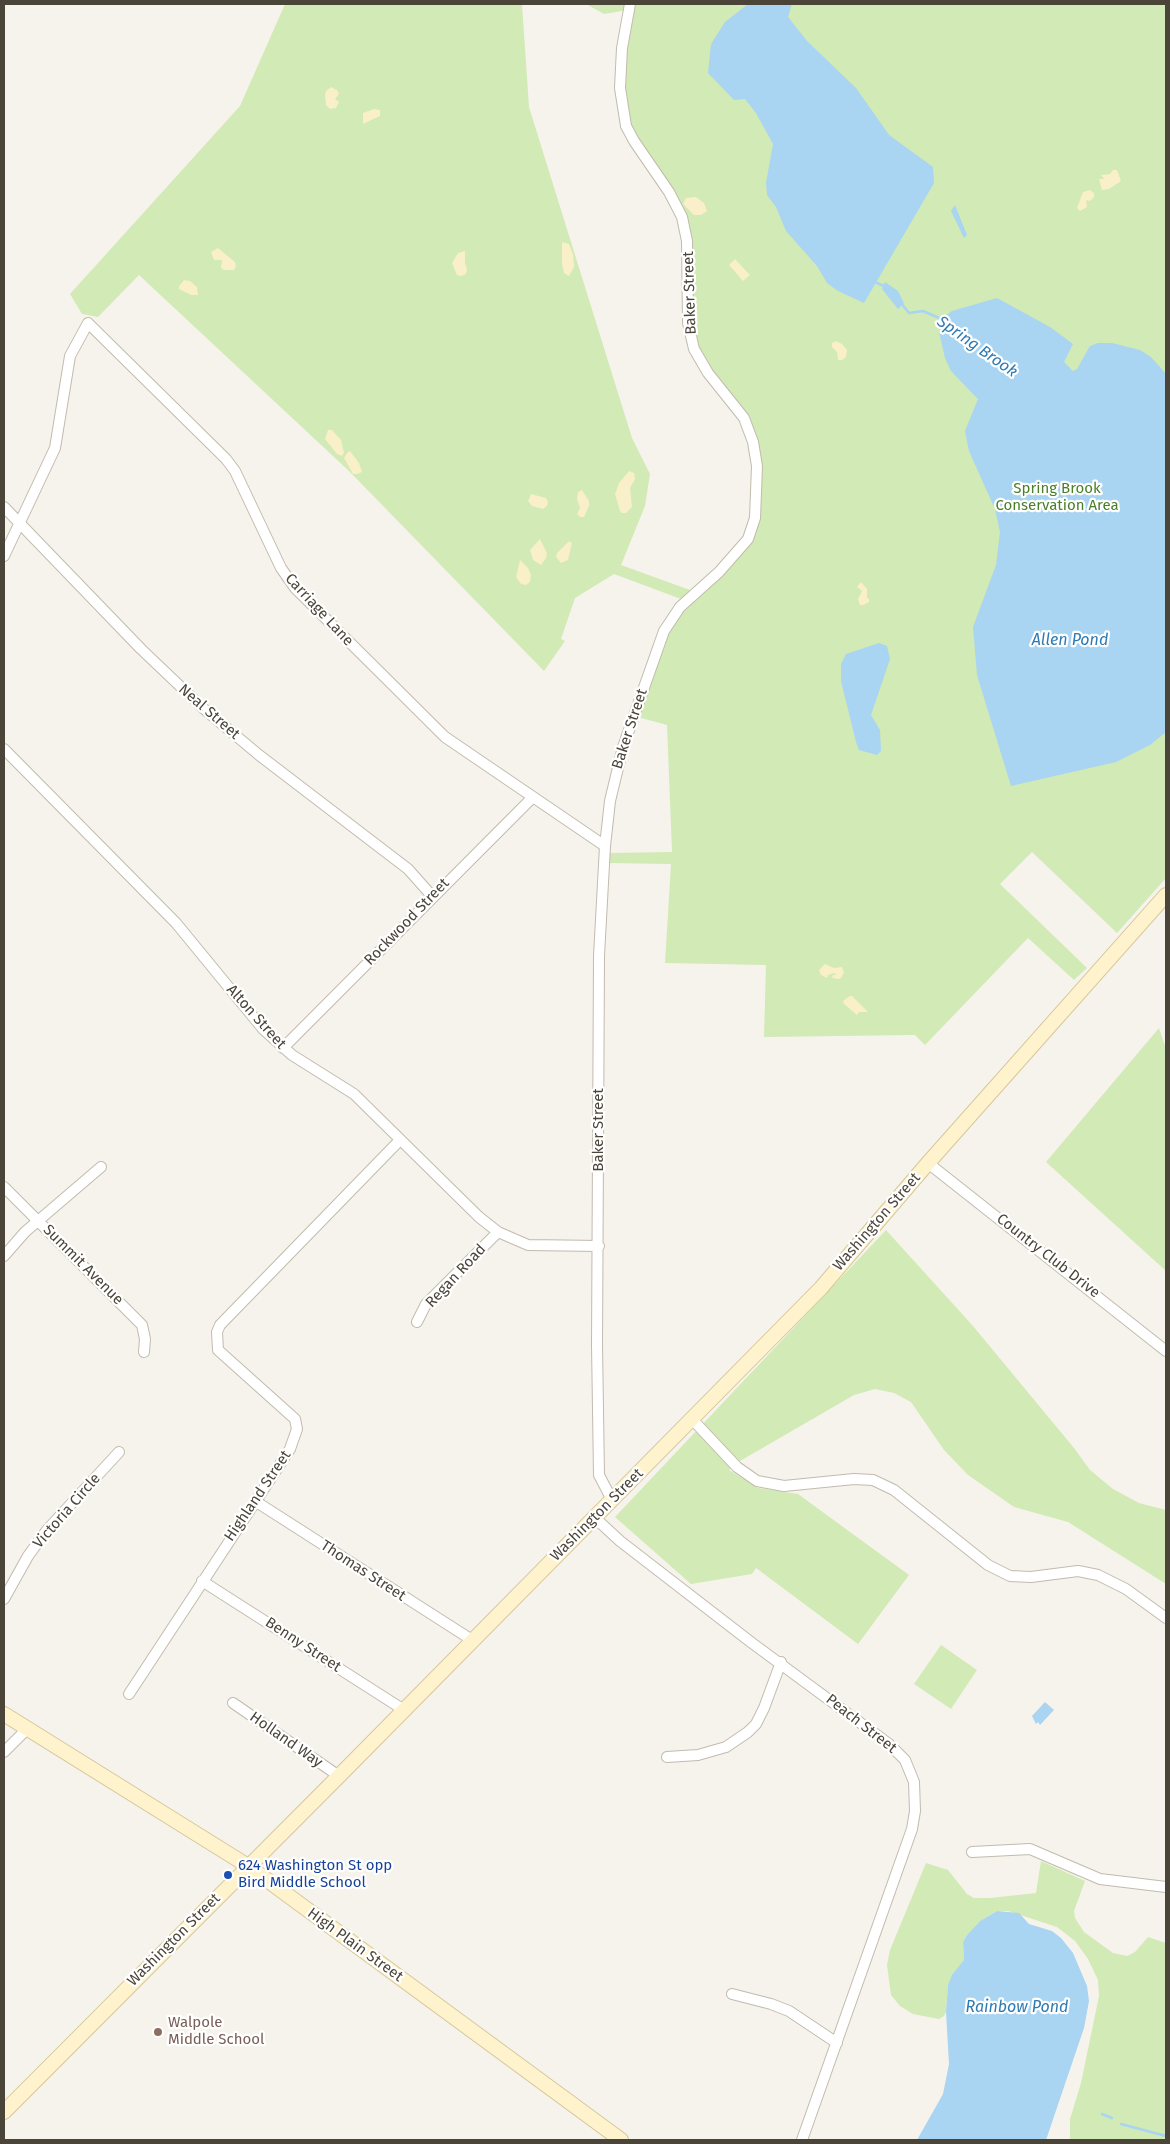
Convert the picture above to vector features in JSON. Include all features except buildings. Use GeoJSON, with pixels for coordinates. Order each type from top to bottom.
{"type":"FeatureCollection","features":[{"type":"Feature","properties":{"kind":"main road","name":"Washington Street"},"geometry":{"type":"LineString","coordinates":[[4,2112],[822,1288],[928,1163],[1166,895]]}},
{"type":"Feature","properties":{"kind":"main road","name":"High Plain Street"},"geometry":{"type":"LineString","coordinates":[[4,1714],[248,1866],[621,2140]]}},
{"type":"Feature","properties":{"kind":"street","name":"Baker Street"},"geometry":{"type":"LineString","coordinates":[[612,1500],[599,1475],[597,1344],[599,956],[605,846],[610,801],[617,767],[656,649],[680,607],[719,572],[748,539],[754,518],[757,466],[753,442],[744,418],[708,373],[694,349],[688,323],[687,241],[682,217],[669,192],[634,142],[626,126],[620,88],[625,29],[630,4]]}},
{"type":"Feature","properties":{"kind":"street","name":"Carriage Lane"},"geometry":{"type":"LineString","coordinates":[[19,521],[55,448],[70,356],[88,323],[226,459],[235,471],[281,568],[295,588],[445,737],[605,846]]}},
{"type":"Feature","properties":{"kind":"street","name":"Neal Street"},"geometry":{"type":"LineString","coordinates":[[4,507],[147,655],[204,709],[260,755],[408,869],[432,896]]}},
{"type":"Feature","properties":{"kind":"street"},"geometry":{"type":"LineString","coordinates":[[4,556],[19,521]]}},
{"type":"Feature","properties":{"kind":"street","name":"Alton Street"},"geometry":{"type":"LineString","coordinates":[[4,749],[176,924],[264,1029],[283,1048],[354,1094],[498,1232],[528,1245],[599,1246]]}},
{"type":"Feature","properties":{"kind":"street","name":"Rockwood Street"},"geometry":{"type":"LineString","coordinates":[[283,1048],[432,896],[532,798]]}},
{"type":"Feature","properties":{"kind":"street","name":"Highland Street"},"geometry":{"type":"LineString","coordinates":[[129,1694],[292,1445],[297,1421],[218,1350],[217,1332],[220,1325],[400,1140]]}},
{"type":"Feature","properties":{"kind":"street","name":"Country Club Drive"},"geometry":{"type":"LineString","coordinates":[[928,1163],[1166,1351]]}},
{"type":"Feature","properties":{"kind":"street"},"geometry":{"type":"LineString","coordinates":[[4,1256],[38,1221],[101,1167]]}},
{"type":"Feature","properties":{"kind":"street","name":"Summit Avenue"},"geometry":{"type":"LineString","coordinates":[[4,1187],[142,1325],[145,1339],[144,1352]]}},
{"type":"Feature","properties":{"kind":"street","name":"Regan Road"},"geometry":{"type":"LineString","coordinates":[[417,1322],[426,1304],[498,1232]]}},
{"type":"Feature","properties":{"kind":"street"},"geometry":{"type":"LineString","coordinates":[[691,1418],[737,1467],[757,1481],[784,1486],[854,1479],[872,1480],[894,1490],[988,1565],[1010,1576],[1032,1577],[1078,1571],[1098,1575],[1126,1589],[1166,1618]]}},
{"type":"Feature","properties":{"kind":"street","name":"Victoria Circle"},"geometry":{"type":"LineString","coordinates":[[4,1599],[28,1556],[47,1530],[119,1452]]}},
{"type":"Feature","properties":{"kind":"street","name":"Thomas Street"},"geometry":{"type":"LineString","coordinates":[[255,1501],[472,1640]]}},
{"type":"Feature","properties":{"kind":"street","name":"Peach Street"},"geometry":{"type":"LineString","coordinates":[[594,1517],[620,1541],[752,1644],[781,1662],[889,1744],[905,1760],[914,1782],[915,1811],[912,1829],[802,2140]]}},
{"type":"Feature","properties":{"kind":"street","name":"Benny Street"},"geometry":{"type":"LineString","coordinates":[[202,1581],[404,1710]]}},
{"type":"Feature","properties":{"kind":"street"},"geometry":{"type":"LineString","coordinates":[[668,1757],[698,1755],[726,1747],[748,1732],[756,1724],[764,1708],[781,1662]]}},
{"type":"Feature","properties":{"kind":"street","name":"Holland Way"},"geometry":{"type":"LineString","coordinates":[[233,1703],[339,1776]]}},
{"type":"Feature","properties":{"kind":"street"},"geometry":{"type":"LineString","coordinates":[[4,1752],[27,1729]]}},
{"type":"Feature","properties":{"kind":"street"},"geometry":{"type":"LineString","coordinates":[[972,1852],[1030,1849],[1100,1880],[1166,1886]]}},
{"type":"Feature","properties":{"kind":"street"},"geometry":{"type":"LineString","coordinates":[[732,1994],[771,2004],[789,2011],[837,2043]]}},
{"type":"Feature","properties":{"kind":"green space"},"geometry":{"type":"Polygon","coordinates":[[[285,4],[522,4],[529,107],[632,438],[650,474],[645,506],[621,565],[690,590],[681,599],[614,574],[575,598],[561,639],[565,641],[544,671],[349,471],[139,275],[98,317],[82,314],[70,294],[240,106],[285,4]]]}},
{"type":"Feature","properties":{"kind":"green space","name":"Spring Brook Conservation Area"},"geometry":{"type":"Polygon","coordinates":[[[586,4],[1166,4],[1166,878],[1117,933],[1032,852],[1000,884],[1087,968],[1074,980],[1028,938],[925,1045],[915,1035],[764,1037],[766,965],[665,963],[671,864],[608,863],[609,853],[672,852],[667,725],[634,716],[672,619],[741,549],[756,498],[749,430],[694,349],[686,230],[645,158],[622,108],[628,10],[604,14],[586,4]]]}},
{"type":"Feature","properties":{"kind":"green space"},"geometry":{"type":"Polygon","coordinates":[[[1159,1028],[1166,1049],[1166,1271],[1046,1162],[1159,1028]]]}},
{"type":"Feature","properties":{"kind":"green space"},"geometry":{"type":"Polygon","coordinates":[[[886,1230],[973,1326],[1090,1470],[1113,1489],[1139,1503],[1166,1510],[1166,1584],[1068,1522],[1014,1507],[968,1475],[944,1450],[911,1402],[894,1393],[875,1389],[854,1395],[740,1461],[729,1470],[758,1488],[798,1494],[909,1575],[858,1644],[756,1568],[752,1574],[691,1584],[615,1517],[886,1230]]]}},
{"type":"Feature","properties":{"kind":"green space"},"geometry":{"type":"Polygon","coordinates":[[[941,1645],[977,1670],[951,1709],[914,1684],[941,1645]]]}},
{"type":"Feature","properties":{"kind":"green space"},"geometry":{"type":"Polygon","coordinates":[[[1041,1861],[1085,1881],[1074,1911],[1075,1918],[1084,1932],[1113,1953],[1127,1956],[1135,1952],[1148,1937],[1166,1943],[1166,2140],[1070,2140],[1070,2119],[1081,2083],[1099,1996],[1098,1980],[1088,1959],[1075,1941],[1057,1927],[1008,1911],[997,1911],[980,1921],[963,1942],[964,1960],[948,1985],[946,2012],[939,2019],[913,2014],[900,2006],[891,1995],[887,1965],[890,1950],[926,1863],[948,1870],[967,1894],[974,1898],[990,1898],[1036,1893],[1041,1861]]]}},
{"type":"Feature","properties":{"kind":"sand"},"geometry":{"type":"Polygon","coordinates":[[[331,87],[337,90],[339,94],[335,99],[339,102],[336,108],[330,109],[326,105],[325,95],[326,91],[331,87]]]}},
{"type":"Feature","properties":{"kind":"sand"},"geometry":{"type":"Polygon","coordinates":[[[374,109],[380,110],[380,116],[363,124],[363,113],[374,109]]]}},
{"type":"Feature","properties":{"kind":"sand"},"geometry":{"type":"Polygon","coordinates":[[[1113,170],[1117,170],[1121,181],[1109,189],[1102,190],[1099,179],[1104,179],[1101,175],[1110,174],[1113,170]]]}},
{"type":"Feature","properties":{"kind":"sand"},"geometry":{"type":"Polygon","coordinates":[[[1090,190],[1094,193],[1094,197],[1090,201],[1086,200],[1087,207],[1080,211],[1077,208],[1083,192],[1090,190]]]}},
{"type":"Feature","properties":{"kind":"sand"},"geometry":{"type":"Polygon","coordinates":[[[696,197],[704,203],[707,211],[701,215],[694,215],[683,204],[686,198],[696,197]]]}},
{"type":"Feature","properties":{"kind":"sand"},"geometry":{"type":"Polygon","coordinates":[[[562,242],[569,244],[573,254],[574,267],[569,276],[564,273],[562,264],[562,242]]]}},
{"type":"Feature","properties":{"kind":"sand"},"geometry":{"type":"Polygon","coordinates":[[[218,248],[235,262],[234,270],[224,270],[221,268],[222,260],[214,260],[211,252],[218,248]]]}},
{"type":"Feature","properties":{"kind":"sand"},"geometry":{"type":"Polygon","coordinates":[[[465,251],[467,269],[466,274],[461,276],[457,275],[452,263],[458,253],[465,251]]]}},
{"type":"Feature","properties":{"kind":"sand"},"geometry":{"type":"Polygon","coordinates":[[[735,259],[750,275],[743,281],[729,265],[735,259]]]}},
{"type":"Feature","properties":{"kind":"sand"},"geometry":{"type":"Polygon","coordinates":[[[184,280],[190,281],[197,287],[198,295],[191,295],[179,289],[184,280]]]}},
{"type":"Feature","properties":{"kind":"sand"},"geometry":{"type":"Polygon","coordinates":[[[836,341],[847,350],[846,357],[842,360],[838,360],[837,352],[832,347],[832,343],[836,341]]]}},
{"type":"Feature","properties":{"kind":"sand"},"geometry":{"type":"Polygon","coordinates":[[[328,430],[332,430],[341,440],[344,453],[342,456],[337,454],[325,439],[328,430]]]}},
{"type":"Feature","properties":{"kind":"sand"},"geometry":{"type":"Polygon","coordinates":[[[350,451],[359,463],[362,472],[353,474],[344,458],[350,451]]]}},
{"type":"Feature","properties":{"kind":"sand"},"geometry":{"type":"Polygon","coordinates":[[[629,471],[634,473],[635,479],[630,488],[632,507],[626,513],[622,513],[615,494],[619,483],[629,471]]]}},
{"type":"Feature","properties":{"kind":"sand"},"geometry":{"type":"Polygon","coordinates":[[[582,490],[589,501],[589,506],[584,517],[580,517],[577,514],[580,508],[577,499],[578,492],[582,490]]]}},
{"type":"Feature","properties":{"kind":"sand"},"geometry":{"type":"Polygon","coordinates":[[[531,494],[546,498],[547,506],[543,509],[532,506],[528,501],[531,494]]]}},
{"type":"Feature","properties":{"kind":"sand"},"geometry":{"type":"Polygon","coordinates":[[[540,539],[547,553],[541,565],[533,560],[530,550],[540,539]]]}},
{"type":"Feature","properties":{"kind":"sand"},"geometry":{"type":"Polygon","coordinates":[[[569,541],[572,543],[568,560],[561,563],[556,557],[557,553],[569,541]]]}},
{"type":"Feature","properties":{"kind":"sand"},"geometry":{"type":"Polygon","coordinates":[[[520,560],[528,568],[531,575],[530,582],[526,585],[521,584],[516,577],[520,560]]]}},
{"type":"Feature","properties":{"kind":"sand"},"geometry":{"type":"Polygon","coordinates":[[[861,582],[867,589],[867,598],[869,599],[869,602],[863,605],[860,605],[858,599],[862,591],[857,587],[861,582]]]}},
{"type":"Feature","properties":{"kind":"sand"},"geometry":{"type":"Polygon","coordinates":[[[825,964],[834,968],[842,967],[844,973],[840,979],[832,978],[833,975],[837,975],[834,973],[828,975],[827,978],[821,975],[819,970],[825,964]]]}},
{"type":"Feature","properties":{"kind":"sand"},"geometry":{"type":"Polygon","coordinates":[[[850,996],[868,1012],[859,1012],[857,1015],[844,1004],[843,1001],[850,996]]]}},
{"type":"Feature","properties":{"kind":"water"},"geometry":{"type":"Polygon","coordinates":[[[748,4],[792,4],[788,17],[807,41],[856,88],[889,135],[933,167],[934,183],[864,303],[838,291],[827,283],[817,266],[786,231],[776,207],[767,195],[766,183],[773,144],[756,113],[745,99],[734,100],[708,73],[711,44],[725,22],[748,4]]]}},
{"type":"Feature","properties":{"kind":"water"},"geometry":{"type":"Polygon","coordinates":[[[955,205],[967,235],[964,238],[951,211],[955,205]]]}},
{"type":"Feature","properties":{"kind":"water"},"geometry":{"type":"Polygon","coordinates":[[[885,282],[898,291],[904,303],[898,309],[882,289],[885,282]]]}},
{"type":"Feature","properties":{"kind":"water","name":"Allen Pond"},"geometry":{"type":"Polygon","coordinates":[[[997,298],[1050,327],[1073,344],[1064,362],[1073,371],[1077,369],[1090,346],[1098,343],[1112,343],[1140,350],[1151,357],[1166,374],[1166,732],[1150,745],[1116,762],[1011,786],[977,675],[973,627],[996,565],[1000,532],[995,509],[969,451],[965,431],[978,399],[951,371],[945,358],[939,332],[940,323],[952,311],[997,298]]]}},
{"type":"Feature","properties":{"kind":"water"},"geometry":{"type":"Polygon","coordinates":[[[879,643],[887,646],[890,659],[871,715],[880,730],[881,751],[877,755],[859,750],[841,681],[841,664],[846,654],[879,643]]]}},
{"type":"Feature","properties":{"kind":"water"},"geometry":{"type":"Polygon","coordinates":[[[1045,1702],[1054,1710],[1040,1725],[1038,1722],[1036,1724],[1032,1716],[1045,1702]]]}},
{"type":"Feature","properties":{"kind":"water","name":"Rainbow Pond"},"geometry":{"type":"Polygon","coordinates":[[[997,1911],[1019,1913],[1029,1924],[1052,1931],[1061,1938],[1073,1953],[1087,1986],[1089,2001],[1084,2028],[1046,2140],[917,2140],[943,2094],[949,2064],[946,2012],[948,1985],[952,1975],[964,1960],[963,1942],[980,1921],[997,1911]]]}},
{"type":"Feature","properties":{"kind":"waterway","name":"Spring Brook"},"geometry":{"type":"LineString","coordinates":[[875,282],[886,287]]}},
{"type":"Feature","properties":{"kind":"waterway","name":"Spring Brook"},"geometry":{"type":"LineString","coordinates":[[901,303],[909,313],[923,311],[944,320]]}},
{"type":"Feature","properties":{"kind":"waterway"},"geometry":{"type":"LineString","coordinates":[[1102,2114],[1112,2118]]}},
{"type":"Feature","properties":{"kind":"waterway"},"geometry":{"type":"LineString","coordinates":[[1121,2124],[1166,2136]]}},
{"type":"Feature","properties":{"kind":"place","name":"624 Washington St opp Bird Middle School"},"geometry":{"type":"Point","coordinates":[228,1875]}},
{"type":"Feature","properties":{"kind":"place","name":"Walpole Middle School"},"geometry":{"type":"Point","coordinates":[158,2032]}}]}
